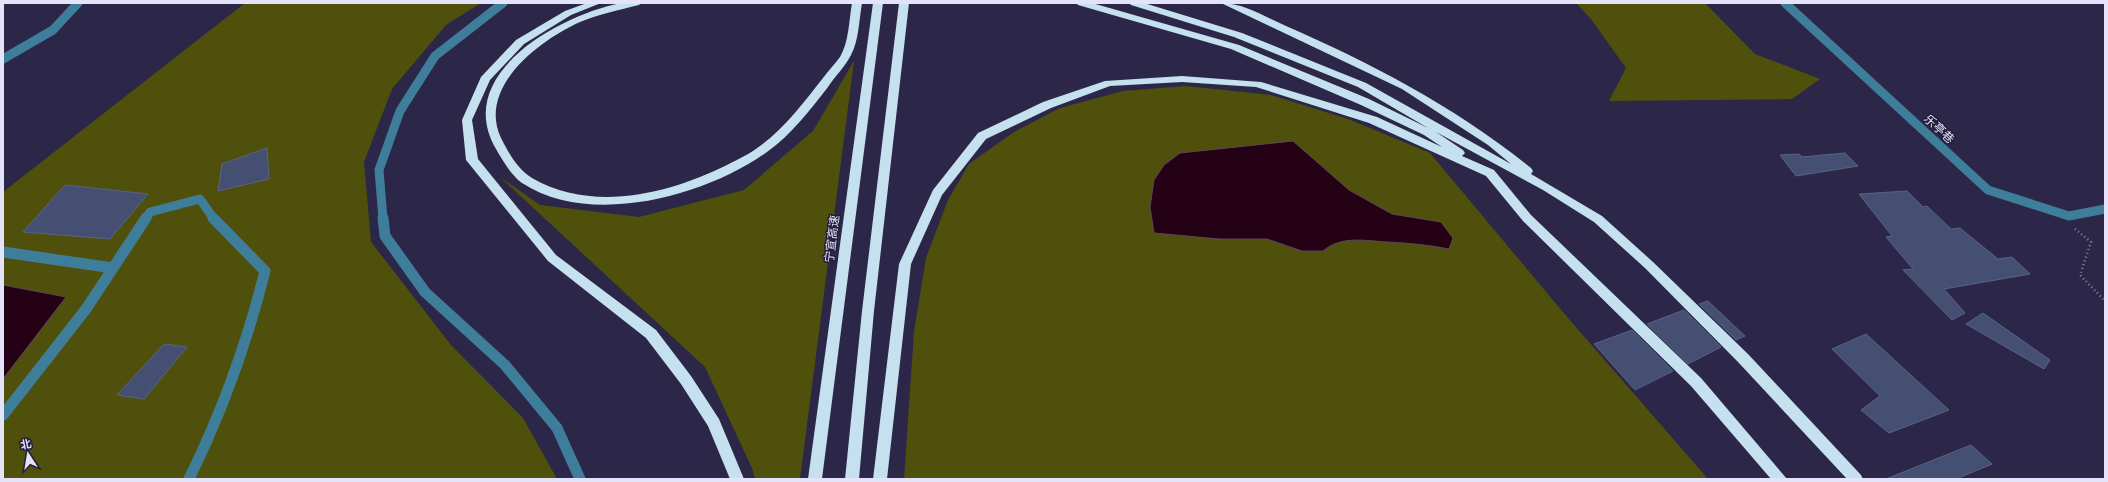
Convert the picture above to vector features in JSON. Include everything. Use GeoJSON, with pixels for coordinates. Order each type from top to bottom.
{"type":"FeatureCollection","features":[{"type":"Feature","properties":{"kind":"highway"},"geometry":{"type":"LineString","coordinates":[[596,3],[568,13],[520,42],[485,79],[467,120],[472,160],[552,258],[651,334],[686,380],[714,423],[737,479]]}},
{"type":"Feature","properties":{"kind":"highway"},"geometry":{"type":"LineString","coordinates":[[636,3],[580,18],[540,40],[510,66],[492,97],[490,128],[505,156],[527,180],[562,196],[608,202],[658,196],[715,177],[764,149],[800,116],[847,54],[857,3]]}},
{"type":"Feature","properties":{"kind":"highway","name":"宁宣高速"},"geometry":{"type":"LineString","coordinates":[[815,479],[878,3]]}},
{"type":"Feature","properties":{"kind":"highway"},"geometry":{"type":"LineString","coordinates":[[852,479],[868,311],[904,3]]}},
{"type":"Feature","properties":{"kind":"highway"},"geometry":{"type":"LineString","coordinates":[[1081,3],[1235,47],[1365,102],[1428,132],[1490,173],[1527,218],[1696,382],[1780,479]]}},
{"type":"Feature","properties":{"kind":"highway"},"geometry":{"type":"LineString","coordinates":[[1134,3],[1238,35],[1362,85],[1488,157],[1547,187],[1598,219],[1649,265],[1743,358],[1856,479]]}},
{"type":"Feature","properties":{"kind":"highway"},"geometry":{"type":"LineString","coordinates":[[1226,3],[1299,35],[1406,87],[1492,142],[1547,187]]}},
{"type":"Feature","properties":{"kind":"highway"},"geometry":{"type":"LineString","coordinates":[[880,479],[904,264],[937,193],[982,136],[1047,105],[1109,83],[1182,79],[1257,84],[1373,120],[1490,173]]}},
{"type":"Feature","properties":{"kind":"street"},"geometry":{"type":"LineString","coordinates":[[3,59],[52,30],[78,3]]}},
{"type":"Feature","properties":{"kind":"street"},"geometry":{"type":"LineString","coordinates":[[503,3],[435,56],[400,111],[379,170],[385,236],[425,292],[505,365],[557,428],[580,479]]}},
{"type":"Feature","properties":{"kind":"street","name":"乐亭巷"},"geometry":{"type":"LineString","coordinates":[[1785,3],[1988,190],[2070,216],[2105,209]]}},
{"type":"Feature","properties":{"kind":"street"},"geometry":{"type":"LineString","coordinates":[[3,415],[86,309],[150,212],[200,199],[209,213],[265,272],[254,317],[211,436],[189,479]]}},
{"type":"Feature","properties":{"kind":"street"},"geometry":{"type":"LineString","coordinates":[[3,252],[113,268]]}},
{"type":"Feature","properties":{"kind":"path"},"geometry":{"type":"LineString","coordinates":[[2070,216],[2075,229],[2091,242],[2080,275],[2105,301]]}},
{"type":"Feature","properties":{"kind":"shaded area"},"geometry":{"type":"Polygon","coordinates":[[[245,3],[481,3],[446,25],[392,89],[364,162],[371,242],[451,345],[523,418],[557,479],[3,479],[3,192],[245,3]]]}},
{"type":"Feature","properties":{"kind":"shaded area"},"geometry":{"type":"Polygon","coordinates":[[[1576,3],[1705,3],[1755,54],[1820,79],[1792,99],[1609,101],[1626,68],[1591,19],[1576,3]]]}},
{"type":"Feature","properties":{"kind":"shaded area"},"geometry":{"type":"Polygon","coordinates":[[[854,61],[800,479],[755,479],[752,468],[705,367],[500,177],[540,205],[639,217],[744,190],[813,131],[854,61]]]}},
{"type":"Feature","properties":{"kind":"shaded area"},"geometry":{"type":"Polygon","coordinates":[[[1186,86],[1271,95],[1348,119],[1430,153],[1562,311],[1708,479],[904,479],[914,332],[926,258],[948,200],[969,164],[1014,132],[1060,108],[1123,91],[1186,86]]]}},
{"type":"Feature","properties":{"kind":"shaded area"},"geometry":{"type":"Polygon","coordinates":[[[1293,141],[1349,190],[1392,214],[1441,222],[1453,238],[1449,249],[1434,246],[1354,240],[1338,243],[1323,251],[1302,251],[1267,239],[1219,239],[1154,233],[1150,207],[1154,180],[1164,165],[1180,153],[1293,141]]]}},
{"type":"Feature","properties":{"kind":"shaded area"},"geometry":{"type":"Polygon","coordinates":[[[3,285],[66,297],[3,379],[3,285]]]}},
{"type":"Feature","properties":{"kind":"building"},"geometry":{"type":"Polygon","coordinates":[[[267,148],[269,179],[218,191],[222,164],[267,148]]]}},
{"type":"Feature","properties":{"kind":"building"},"geometry":{"type":"Polygon","coordinates":[[[1845,153],[1858,166],[1796,176],[1780,155],[1799,154],[1802,157],[1845,153]]]}},
{"type":"Feature","properties":{"kind":"building"},"geometry":{"type":"Polygon","coordinates":[[[65,185],[148,194],[110,239],[23,232],[65,185]]]}},
{"type":"Feature","properties":{"kind":"building"},"geometry":{"type":"Polygon","coordinates":[[[1907,191],[1923,207],[1927,206],[1951,229],[1960,228],[1998,259],[2012,257],[2030,274],[1944,289],[1965,313],[1952,320],[1903,270],[1913,269],[1886,237],[1892,236],[1859,194],[1907,191]]]}},
{"type":"Feature","properties":{"kind":"building"},"geometry":{"type":"Polygon","coordinates":[[[1708,301],[1745,336],[1736,340],[1699,304],[1708,301]]]}},
{"type":"Feature","properties":{"kind":"building"},"geometry":{"type":"Polygon","coordinates":[[[1684,310],[1721,347],[1688,364],[1647,324],[1684,310]]]}},
{"type":"Feature","properties":{"kind":"building"},"geometry":{"type":"Polygon","coordinates":[[[1983,313],[2050,360],[2044,369],[1966,324],[1983,313]]]}},
{"type":"Feature","properties":{"kind":"building"},"geometry":{"type":"Polygon","coordinates":[[[1632,330],[1673,371],[1635,390],[1594,344],[1632,330]]]}},
{"type":"Feature","properties":{"kind":"building"},"geometry":{"type":"Polygon","coordinates":[[[1866,334],[1949,410],[1889,433],[1861,410],[1880,396],[1832,349],[1866,334]]]}},
{"type":"Feature","properties":{"kind":"building"},"geometry":{"type":"Polygon","coordinates":[[[164,344],[187,347],[144,399],[117,395],[164,344]]]}},
{"type":"Feature","properties":{"kind":"building"},"geometry":{"type":"Polygon","coordinates":[[[1971,445],[1992,464],[1956,479],[1886,479],[1971,445]]]}}]}
